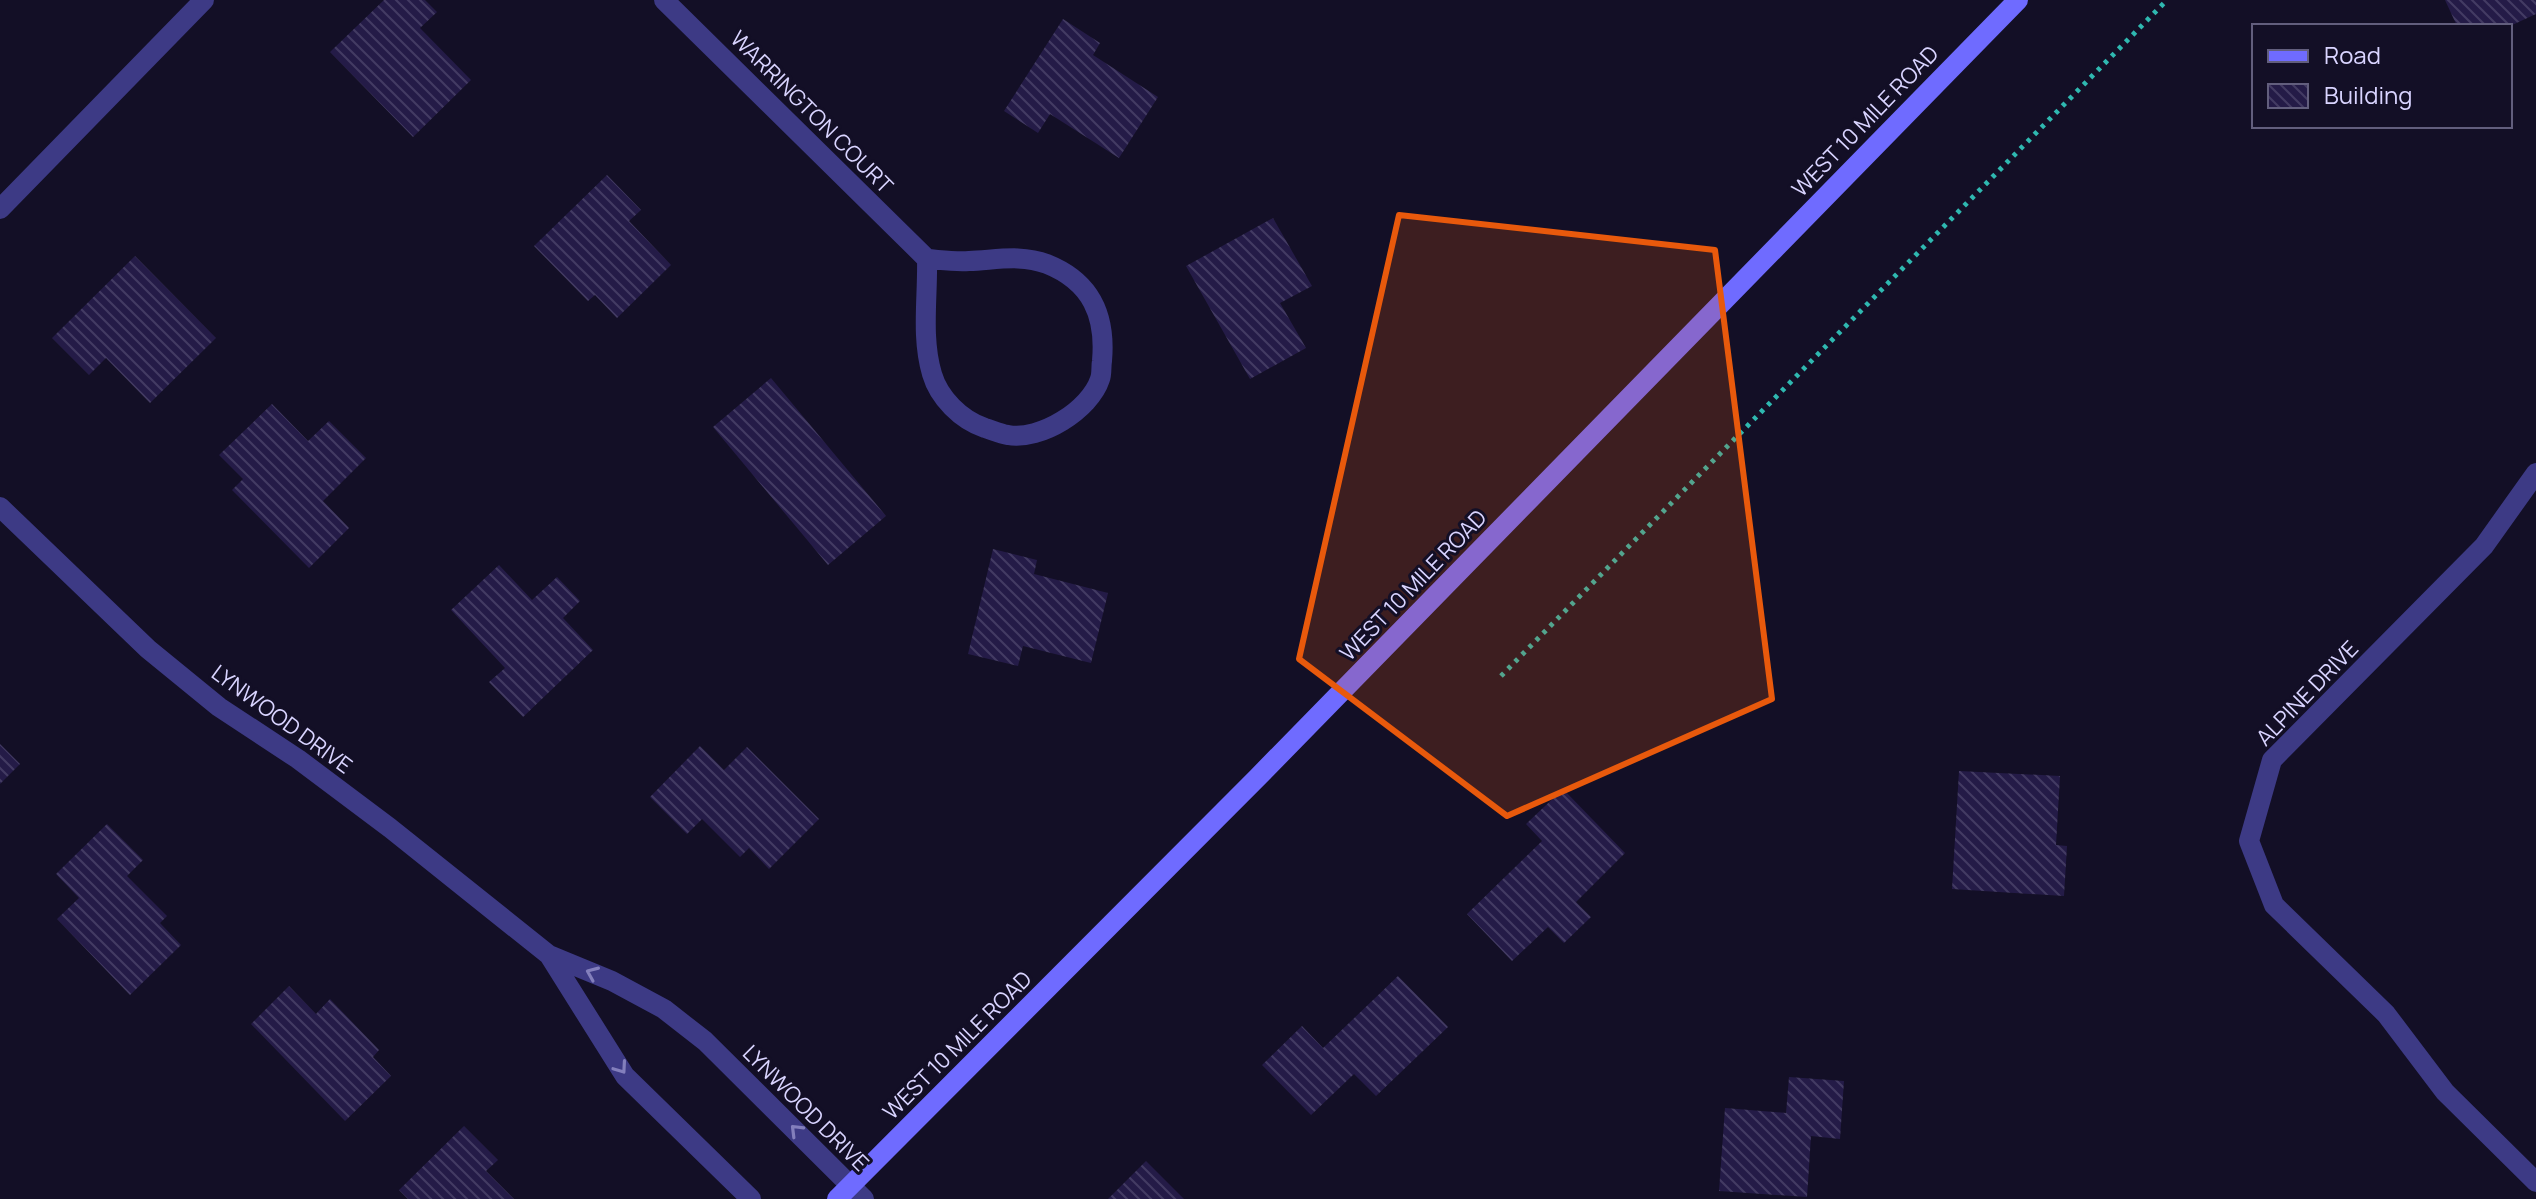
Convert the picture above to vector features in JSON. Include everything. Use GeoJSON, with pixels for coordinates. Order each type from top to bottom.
{"type":"FeatureCollection","features":[{"type":"Feature","properties":{"kind":"main road","name":"WEST 10 MILE ROAD"},"geometry":{"type":"LineString","coordinates":[[851,1195],[2018,0]]}},
{"type":"Feature","properties":{"kind":"street"},"geometry":{"type":"LineString","coordinates":[[0,209],[204,0]]}},
{"type":"Feature","properties":{"kind":"street","name":"WARRINGTON COURT"},"geometry":{"type":"LineString","coordinates":[[664,0],[927,259]]}},
{"type":"Feature","properties":{"kind":"street"},"geometry":{"type":"LineString","coordinates":[[1014,257],[1047,264],[1074,280],[1096,305],[1104,336],[1100,380],[1076,413],[1044,431],[1010,436],[973,424],[946,402],[932,375],[925,337],[927,259],[967,261],[1014,257]]}},
{"type":"Feature","properties":{"kind":"street","name":"ALPINE DRIVE"},"geometry":{"type":"LineString","coordinates":[[2536,473],[2484,546],[2272,760],[2249,841],[2274,905],[2386,1014],[2445,1092],[2536,1182]]}},
{"type":"Feature","properties":{"kind":"street","name":"LYNWOOD DRIVE"},"geometry":{"type":"LineString","coordinates":[[0,507],[148,649],[219,707],[298,759],[390,828],[549,955],[612,981],[664,1009],[695,1033],[851,1195]]}},
{"type":"Feature","properties":{"kind":"street","name":"LYNWOOD DRIVE"},"geometry":{"type":"LineString","coordinates":[[549,955],[625,1076],[751,1199]]}},
{"type":"Feature","properties":{"kind":"path"},"geometry":{"type":"LineString","coordinates":[[1501,676],[2167,0]]}},
{"type":"Feature","properties":{"kind":"highlighted area"},"geometry":{"type":"Polygon","coordinates":[[[1399,215],[1715,250],[1772,699],[1507,816],[1299,659],[1399,215]]]}},
{"type":"Feature","properties":{"kind":"building"},"geometry":{"type":"Polygon","coordinates":[[[384,0],[425,0],[437,12],[420,28],[471,80],[413,137],[330,52],[384,0]]]}},
{"type":"Feature","properties":{"kind":"building"},"geometry":{"type":"Polygon","coordinates":[[[2445,0],[2536,0],[2536,14],[2512,25],[2456,24],[2445,0]]]}},
{"type":"Feature","properties":{"kind":"building"},"geometry":{"type":"Polygon","coordinates":[[[1063,19],[1100,43],[1093,55],[1158,97],[1119,158],[1050,114],[1038,133],[1004,111],[1063,19]]]}},
{"type":"Feature","properties":{"kind":"building"},"geometry":{"type":"Polygon","coordinates":[[[607,175],[641,210],[629,221],[671,265],[617,318],[595,295],[588,301],[534,246],[607,175]]]}},
{"type":"Feature","properties":{"kind":"building"},"geometry":{"type":"Polygon","coordinates":[[[1273,218],[1312,286],[1280,303],[1306,348],[1250,379],[1186,266],[1273,218]]]}},
{"type":"Feature","properties":{"kind":"building"},"geometry":{"type":"Polygon","coordinates":[[[135,256],[216,338],[150,403],[106,358],[89,375],[52,338],[135,256]]]}},
{"type":"Feature","properties":{"kind":"building"},"geometry":{"type":"Polygon","coordinates":[[[771,378],[886,516],[828,565],[713,427],[771,378]]]}},
{"type":"Feature","properties":{"kind":"building"},"geometry":{"type":"Polygon","coordinates":[[[272,404],[308,441],[329,421],[366,458],[323,501],[349,528],[309,568],[232,490],[243,479],[219,455],[272,404]]]}},
{"type":"Feature","properties":{"kind":"building"},"geometry":{"type":"Polygon","coordinates":[[[993,549],[1037,560],[1034,574],[1108,593],[1091,663],[1023,646],[1018,666],[968,654],[993,549]]]}},
{"type":"Feature","properties":{"kind":"building"},"geometry":{"type":"Polygon","coordinates":[[[499,565],[532,600],[557,577],[580,601],[563,618],[593,650],[523,717],[489,682],[505,668],[451,610],[499,565]]]}},
{"type":"Feature","properties":{"kind":"building"},"geometry":{"type":"Polygon","coordinates":[[[0,744],[20,764],[0,784],[0,744]]]}},
{"type":"Feature","properties":{"kind":"building"},"geometry":{"type":"Polygon","coordinates":[[[700,746],[724,770],[747,747],[819,819],[769,869],[749,848],[740,857],[702,819],[687,834],[650,797],[700,746]]]}},
{"type":"Feature","properties":{"kind":"building"},"geometry":{"type":"Polygon","coordinates":[[[1959,771],[2060,776],[2056,845],[2067,846],[2064,896],[1952,889],[1959,771]]]}},
{"type":"Feature","properties":{"kind":"building"},"geometry":{"type":"Polygon","coordinates":[[[1563,789],[1625,853],[1576,902],[1591,917],[1564,943],[1548,927],[1512,961],[1467,914],[1542,841],[1526,824],[1563,789]]]}},
{"type":"Feature","properties":{"kind":"building"},"geometry":{"type":"Polygon","coordinates":[[[107,824],[143,860],[127,876],[167,916],[160,923],[181,945],[130,995],[57,919],[79,898],[56,874],[107,824]]]}},
{"type":"Feature","properties":{"kind":"building"},"geometry":{"type":"Polygon","coordinates":[[[1398,976],[1448,1027],[1376,1096],[1354,1074],[1311,1115],[1262,1065],[1302,1026],[1323,1048],[1398,976]]]}},
{"type":"Feature","properties":{"kind":"building"},"geometry":{"type":"Polygon","coordinates":[[[289,986],[316,1014],[330,999],[379,1050],[373,1057],[391,1076],[345,1121],[251,1024],[289,986]]]}},
{"type":"Feature","properties":{"kind":"building"},"geometry":{"type":"Polygon","coordinates":[[[1789,1077],[1844,1081],[1840,1139],[1811,1136],[1807,1197],[1719,1191],[1725,1108],[1786,1113],[1789,1077]]]}},
{"type":"Feature","properties":{"kind":"building"},"geometry":{"type":"Polygon","coordinates":[[[464,1126],[498,1160],[486,1171],[514,1199],[408,1199],[399,1190],[464,1126]]]}},
{"type":"Feature","properties":{"kind":"building"},"geometry":{"type":"Polygon","coordinates":[[[1146,1161],[1184,1199],[1108,1199],[1146,1161]]]}}]}
